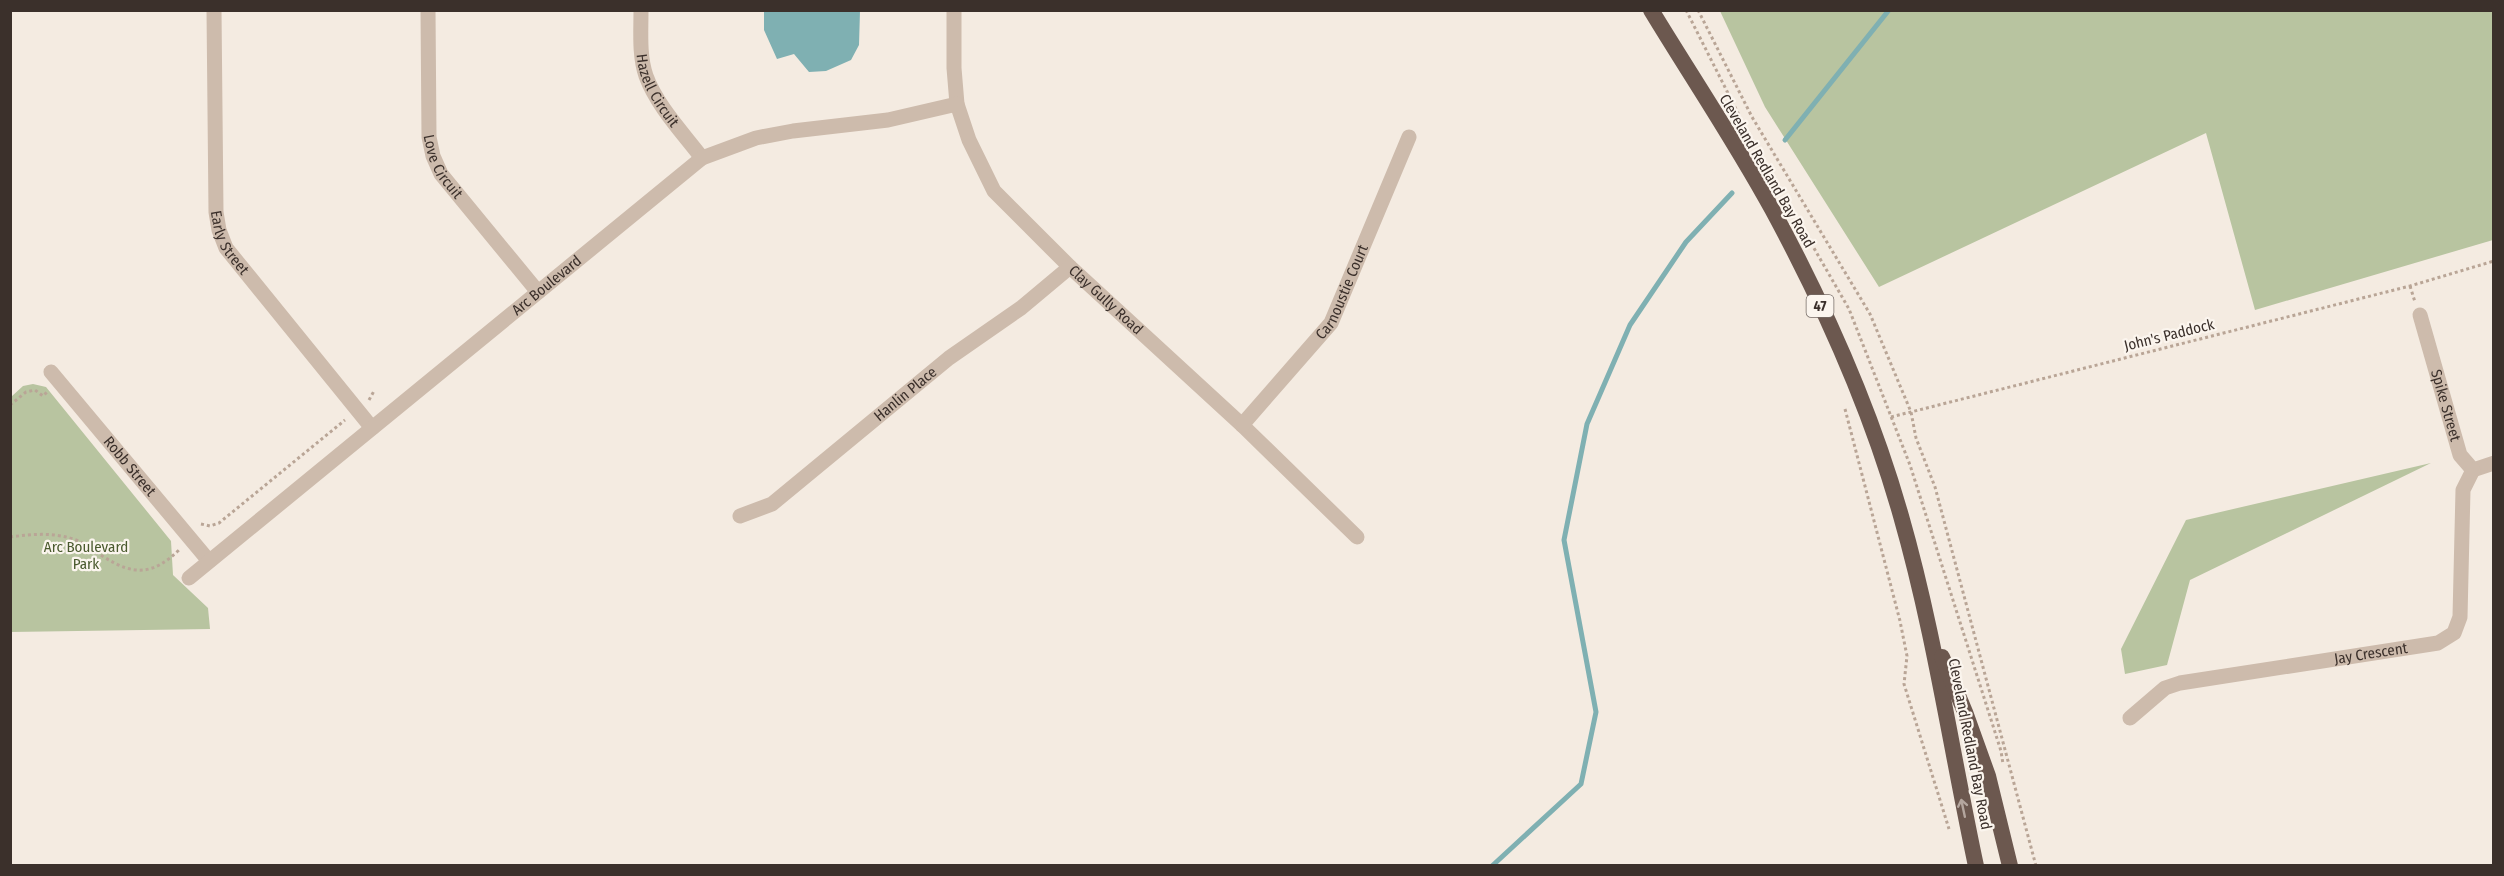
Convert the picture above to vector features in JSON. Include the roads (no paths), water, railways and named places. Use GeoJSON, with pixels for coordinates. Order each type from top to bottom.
{"type":"FeatureCollection","features":[{"type":"Feature","properties":{"kind":"highway","name":"Cleveland Redland Bay Road"},"geometry":{"type":"LineString","coordinates":[[1651,10],[1771,208],[1817,299],[1869,423],[1901,515],[1929,629],[1976,866]]}},
{"type":"Feature","properties":{"kind":"highway","name":"Cleveland Redland Bay Road"},"geometry":{"type":"LineString","coordinates":[[1929,629],[1965,712],[1988,776],[2010,866]]}},
{"type":"Feature","properties":{"kind":"street","name":"Early Street"},"geometry":{"type":"LineString","coordinates":[[214,10],[216,212],[219,230],[226,248],[372,428]]}},
{"type":"Feature","properties":{"kind":"street","name":"Love Circuit"},"geometry":{"type":"LineString","coordinates":[[428,10],[429,137],[441,174],[538,292]]}},
{"type":"Feature","properties":{"kind":"street","name":"Hazell Circuit"},"geometry":{"type":"LineString","coordinates":[[641,10],[642,57],[645,75],[653,92],[702,158]]}},
{"type":"Feature","properties":{"kind":"street","name":"Clay Gully Road"},"geometry":{"type":"LineString","coordinates":[[954,10],[954,68],[957,104],[969,140],[994,191],[1070,267],[1242,425],[1357,537]]}},
{"type":"Feature","properties":{"kind":"street","name":"Arc Boulevard"},"geometry":{"type":"LineString","coordinates":[[189,578],[702,158],[756,138],[793,131],[888,120],[957,104]]}},
{"type":"Feature","properties":{"kind":"street","name":"Carnoustie Court"},"geometry":{"type":"LineString","coordinates":[[1242,425],[1330,323],[1409,137]]}},
{"type":"Feature","properties":{"kind":"street","name":"Hanlin Place"},"geometry":{"type":"LineString","coordinates":[[740,516],[772,504],[949,358],[1021,308],[1070,267]]}},
{"type":"Feature","properties":{"kind":"street","name":"Spike Street"},"geometry":{"type":"LineString","coordinates":[[2420,315],[2460,455],[2473,470]]}},
{"type":"Feature","properties":{"kind":"street","name":"Robb Street"},"geometry":{"type":"LineString","coordinates":[[52,380],[209,561]]}},
{"type":"Feature","properties":{"kind":"street"},"geometry":{"type":"LineString","coordinates":[[2473,470],[2493,463]]}},
{"type":"Feature","properties":{"kind":"street","name":"Jay Crescent"},"geometry":{"type":"LineString","coordinates":[[2130,718],[2165,688],[2180,682],[2438,643],[2454,633],[2460,617],[2463,490],[2473,470]]}},
{"type":"Feature","properties":{"kind":"water"},"geometry":{"type":"Polygon","coordinates":[[[764,11],[860,11],[859,45],[851,60],[826,71],[809,72],[794,54],[777,59],[764,30],[764,11]]]}},
{"type":"Feature","properties":{"kind":"waterway"},"geometry":{"type":"LineString","coordinates":[[1785,140],[1889,10]]}},
{"type":"Feature","properties":{"kind":"waterway"},"geometry":{"type":"LineString","coordinates":[[1492,866],[1581,784],[1596,712],[1564,540],[1587,424],[1630,325],[1686,242],[1732,193]]}},
{"type":"Feature","properties":{"kind":"park label","name":"Arc Boulevard Park"},"geometry":{"type":"Point","coordinates":[86,556]}}]}
